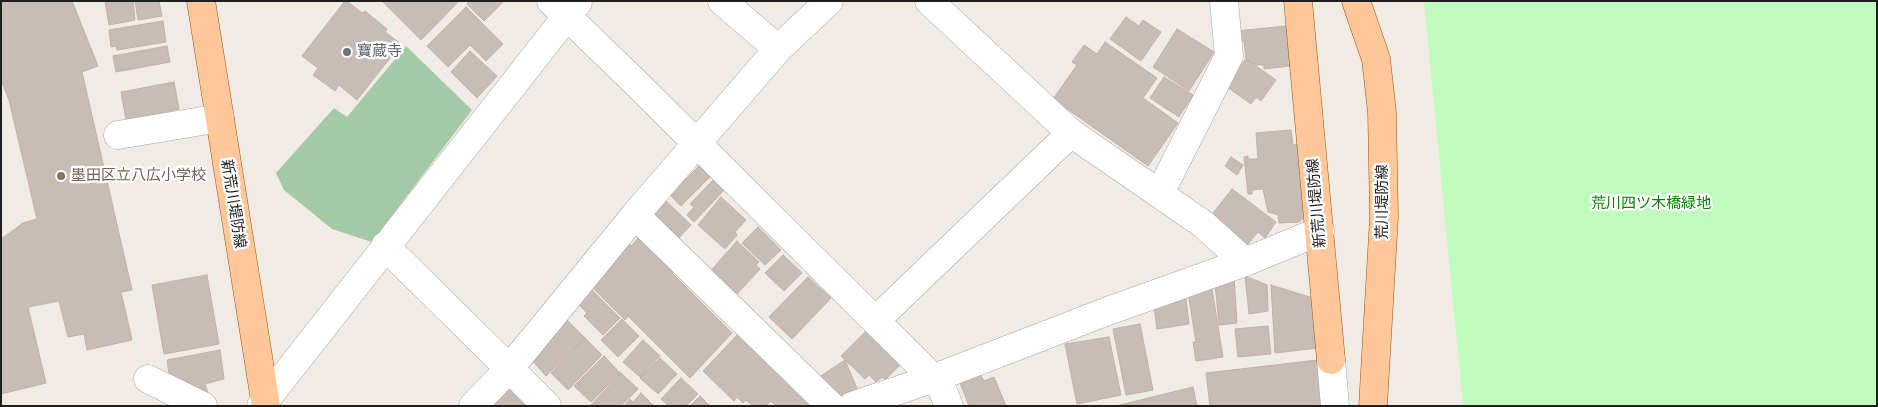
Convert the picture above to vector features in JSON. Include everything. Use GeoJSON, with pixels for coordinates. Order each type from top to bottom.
{"type":"FeatureCollection","features":[{"type":"Feature","properties":{"kind":"main road","name":"新荒川堤防線"},"geometry":{"type":"LineString","coordinates":[[201,1],[264,404]]}},
{"type":"Feature","properties":{"kind":"main road","name":"新荒川堤防線"},"geometry":{"type":"LineString","coordinates":[[1298,1],[1331,360]]}},
{"type":"Feature","properties":{"kind":"main road","name":"荒川堤防線"},"geometry":{"type":"LineString","coordinates":[[1356,1],[1376,59],[1382,112],[1384,217],[1373,406]]}},
{"type":"Feature","properties":{"kind":"street"},"geometry":{"type":"LineString","coordinates":[[722,1],[778,49]]}},
{"type":"Feature","properties":{"kind":"street"},"geometry":{"type":"LineString","coordinates":[[474,406],[509,369],[635,215],[778,49],[829,1]]}},
{"type":"Feature","properties":{"kind":"street"},"geometry":{"type":"LineString","coordinates":[[929,1],[1071,133],[1202,224],[1245,262]]}},
{"type":"Feature","properties":{"kind":"street"},"geometry":{"type":"LineString","coordinates":[[1160,193],[1229,56],[1224,1]]}},
{"type":"Feature","properties":{"kind":"street"},"geometry":{"type":"LineString","coordinates":[[264,404],[565,6],[697,143],[935,377],[949,406]]}},
{"type":"Feature","properties":{"kind":"street"},"geometry":{"type":"LineString","coordinates":[[118,135],[220,118]]}},
{"type":"Feature","properties":{"kind":"street"},"geometry":{"type":"LineString","coordinates":[[876,320],[1071,133]]}},
{"type":"Feature","properties":{"kind":"street"},"geometry":{"type":"LineString","coordinates":[[635,215],[831,406]]}},
{"type":"Feature","properties":{"kind":"street"},"geometry":{"type":"LineString","coordinates":[[852,406],[1245,262],[1320,231]]}},
{"type":"Feature","properties":{"kind":"street"},"geometry":{"type":"LineString","coordinates":[[385,246],[547,406]]}},
{"type":"Feature","properties":{"kind":"street","name":"新荒川堤防線"},"geometry":{"type":"LineString","coordinates":[[1331,360],[1335,406]]}},
{"type":"Feature","properties":{"kind":"street"},"geometry":{"type":"LineString","coordinates":[[148,379],[203,406]]}},
{"type":"Feature","properties":{"kind":"green space","name":"荒川四ツ木橋緑地"},"geometry":{"type":"Polygon","coordinates":[[[1424,1],[1877,1],[1877,406],[1463,406],[1424,1]]]}},
{"type":"Feature","properties":{"kind":"green space"},"geometry":{"type":"Polygon","coordinates":[[[406,46],[472,110],[372,242],[332,229],[284,190],[276,173],[334,108],[347,117],[406,46]]]}},
{"type":"Feature","properties":{"kind":"building","name":"墨田区立八広小学校"},"geometry":{"type":"Polygon","coordinates":[[[1,1],[72,1],[98,66],[82,72],[132,290],[121,292],[132,340],[87,350],[84,334],[68,337],[59,301],[28,307],[46,383],[1,394],[1,239],[23,223],[37,219],[9,100],[1,80],[1,1]]]}},
{"type":"Feature","properties":{"kind":"building"},"geometry":{"type":"Polygon","coordinates":[[[105,1],[133,1],[135,20],[109,25],[105,1]]]}},
{"type":"Feature","properties":{"kind":"building"},"geometry":{"type":"Polygon","coordinates":[[[135,1],[159,1],[162,16],[138,20],[135,1]]]}},
{"type":"Feature","properties":{"kind":"building"},"geometry":{"type":"Polygon","coordinates":[[[345,1],[362,13],[365,11],[387,29],[385,32],[401,44],[357,100],[339,85],[335,91],[313,75],[318,68],[302,56],[345,1]]]}},
{"type":"Feature","properties":{"kind":"building"},"geometry":{"type":"Polygon","coordinates":[[[382,1],[459,1],[421,40],[382,1]]]}},
{"type":"Feature","properties":{"kind":"building"},"geometry":{"type":"Polygon","coordinates":[[[469,1],[504,1],[484,21],[467,4],[469,1]]]}},
{"type":"Feature","properties":{"kind":"building"},"geometry":{"type":"Polygon","coordinates":[[[466,7],[503,44],[486,61],[470,45],[448,67],[427,46],[466,7]]]}},
{"type":"Feature","properties":{"kind":"building"},"geometry":{"type":"Polygon","coordinates":[[[1126,17],[1139,26],[1143,20],[1161,32],[1141,61],[1110,39],[1126,17]]]}},
{"type":"Feature","properties":{"kind":"building"},"geometry":{"type":"Polygon","coordinates":[[[163,21],[166,42],[117,50],[116,46],[111,47],[109,30],[163,21]]]}},
{"type":"Feature","properties":{"kind":"building"},"geometry":{"type":"Polygon","coordinates":[[[1286,26],[1290,66],[1264,69],[1264,65],[1256,65],[1246,59],[1244,41],[1238,42],[1236,31],[1286,26]]]}},
{"type":"Feature","properties":{"kind":"building"},"geometry":{"type":"Polygon","coordinates":[[[1177,29],[1214,52],[1189,91],[1153,67],[1177,29]]]}},
{"type":"Feature","properties":{"kind":"building"},"geometry":{"type":"Polygon","coordinates":[[[1105,42],[1157,78],[1143,98],[1178,123],[1148,166],[1053,99],[1077,65],[1072,62],[1084,45],[1097,54],[1105,42]]]}},
{"type":"Feature","properties":{"kind":"building"},"geometry":{"type":"Polygon","coordinates":[[[167,46],[170,62],[116,72],[113,56],[167,46]]]}},
{"type":"Feature","properties":{"kind":"building"},"geometry":{"type":"Polygon","coordinates":[[[470,51],[497,76],[477,98],[451,72],[470,51]]]}},
{"type":"Feature","properties":{"kind":"building"},"geometry":{"type":"Polygon","coordinates":[[[1246,59],[1276,80],[1261,101],[1256,97],[1251,104],[1224,85],[1246,59]]]}},
{"type":"Feature","properties":{"kind":"building"},"geometry":{"type":"Polygon","coordinates":[[[1164,77],[1193,95],[1179,117],[1150,98],[1164,77]]]}},
{"type":"Feature","properties":{"kind":"building"},"geometry":{"type":"Polygon","coordinates":[[[174,82],[179,109],[126,120],[121,92],[174,82]]]}},
{"type":"Feature","properties":{"kind":"building"},"geometry":{"type":"Polygon","coordinates":[[[1291,130],[1293,145],[1300,144],[1309,213],[1299,222],[1279,223],[1278,215],[1268,212],[1263,189],[1252,190],[1252,194],[1248,194],[1244,157],[1248,156],[1248,159],[1258,159],[1256,133],[1291,130]]]}},
{"type":"Feature","properties":{"kind":"building"},"geometry":{"type":"Polygon","coordinates":[[[1231,157],[1243,165],[1237,175],[1225,166],[1231,157]]]}},
{"type":"Feature","properties":{"kind":"building"},"geometry":{"type":"Polygon","coordinates":[[[699,166],[710,177],[681,206],[670,195],[699,166]]]}},
{"type":"Feature","properties":{"kind":"building"},"geometry":{"type":"Polygon","coordinates":[[[715,178],[726,188],[694,222],[687,215],[694,207],[690,204],[715,178]]]}},
{"type":"Feature","properties":{"kind":"building"},"geometry":{"type":"Polygon","coordinates":[[[1232,189],[1276,222],[1265,238],[1258,232],[1247,245],[1210,217],[1232,189]]]}},
{"type":"Feature","properties":{"kind":"building"},"geometry":{"type":"Polygon","coordinates":[[[721,197],[746,220],[735,232],[737,235],[725,249],[698,225],[721,197]]]}},
{"type":"Feature","properties":{"kind":"building"},"geometry":{"type":"Polygon","coordinates":[[[664,199],[691,225],[675,242],[648,216],[664,199]]]}},
{"type":"Feature","properties":{"kind":"building"},"geometry":{"type":"Polygon","coordinates":[[[758,227],[781,250],[765,265],[742,243],[758,227]]]}},
{"type":"Feature","properties":{"kind":"building"},"geometry":{"type":"Polygon","coordinates":[[[641,235],[675,270],[672,273],[732,333],[690,378],[628,316],[625,320],[591,286],[629,244],[631,246],[641,235]]]}},
{"type":"Feature","properties":{"kind":"building"},"geometry":{"type":"Polygon","coordinates":[[[737,241],[759,262],[756,265],[760,269],[737,294],[718,277],[708,274],[737,241]]]}},
{"type":"Feature","properties":{"kind":"building"},"geometry":{"type":"Polygon","coordinates":[[[783,255],[802,273],[784,291],[765,273],[783,255]]]}},
{"type":"Feature","properties":{"kind":"building"},"geometry":{"type":"Polygon","coordinates":[[[207,275],[219,344],[164,354],[152,285],[207,275]]]}},
{"type":"Feature","properties":{"kind":"building"},"geometry":{"type":"Polygon","coordinates":[[[1234,276],[1237,323],[1219,325],[1215,283],[1234,276]]]}},
{"type":"Feature","properties":{"kind":"building"},"geometry":{"type":"Polygon","coordinates":[[[1245,276],[1267,285],[1268,311],[1249,314],[1245,276]]]}},
{"type":"Feature","properties":{"kind":"building"},"geometry":{"type":"Polygon","coordinates":[[[808,277],[831,298],[792,339],[769,317],[808,277]]]}},
{"type":"Feature","properties":{"kind":"building"},"geometry":{"type":"Polygon","coordinates":[[[1271,285],[1313,298],[1318,348],[1275,353],[1271,285]]]}},
{"type":"Feature","properties":{"kind":"building"},"geometry":{"type":"Polygon","coordinates":[[[591,289],[620,318],[603,335],[584,316],[587,313],[577,303],[591,289]]]}},
{"type":"Feature","properties":{"kind":"building"},"geometry":{"type":"Polygon","coordinates":[[[1212,289],[1223,357],[1196,361],[1193,342],[1196,342],[1188,293],[1212,289]]]}},
{"type":"Feature","properties":{"kind":"building"},"geometry":{"type":"Polygon","coordinates":[[[1186,299],[1189,324],[1157,329],[1154,306],[1186,299]]]}},
{"type":"Feature","properties":{"kind":"building"},"geometry":{"type":"Polygon","coordinates":[[[565,318],[585,338],[546,376],[530,358],[565,318]]]}},
{"type":"Feature","properties":{"kind":"building"},"geometry":{"type":"Polygon","coordinates":[[[622,319],[639,336],[618,357],[601,340],[622,319]]]}},
{"type":"Feature","properties":{"kind":"building"},"geometry":{"type":"Polygon","coordinates":[[[1140,324],[1153,390],[1126,395],[1113,329],[1140,324]]]}},
{"type":"Feature","properties":{"kind":"building"},"geometry":{"type":"Polygon","coordinates":[[[1268,326],[1271,354],[1238,357],[1235,329],[1268,326]]]}},
{"type":"Feature","properties":{"kind":"building"},"geometry":{"type":"Polygon","coordinates":[[[868,329],[902,363],[885,380],[882,377],[876,382],[869,375],[865,379],[841,356],[868,329]]]}},
{"type":"Feature","properties":{"kind":"building"},"geometry":{"type":"Polygon","coordinates":[[[740,332],[812,406],[776,406],[771,401],[766,406],[753,406],[746,400],[743,403],[737,397],[734,401],[703,371],[740,332]]]}},
{"type":"Feature","properties":{"kind":"building"},"geometry":{"type":"Polygon","coordinates":[[[1109,337],[1121,395],[1077,404],[1065,344],[1109,337]]]}},
{"type":"Feature","properties":{"kind":"building"},"geometry":{"type":"Polygon","coordinates":[[[585,338],[602,355],[568,390],[551,373],[585,338]]]}},
{"type":"Feature","properties":{"kind":"building"},"geometry":{"type":"Polygon","coordinates":[[[643,340],[660,356],[640,377],[623,362],[643,340]]]}},
{"type":"Feature","properties":{"kind":"building"},"geometry":{"type":"Polygon","coordinates":[[[220,350],[224,379],[205,384],[209,396],[170,380],[167,360],[220,350]]]}},
{"type":"Feature","properties":{"kind":"building"},"geometry":{"type":"Polygon","coordinates":[[[604,356],[620,373],[591,402],[574,386],[604,356]]]}},
{"type":"Feature","properties":{"kind":"building"},"geometry":{"type":"Polygon","coordinates":[[[660,358],[677,374],[658,394],[640,378],[660,358]]]}},
{"type":"Feature","properties":{"kind":"building"},"geometry":{"type":"Polygon","coordinates":[[[845,360],[859,393],[838,401],[816,379],[845,360]]]}},
{"type":"Feature","properties":{"kind":"building"},"geometry":{"type":"Polygon","coordinates":[[[1318,360],[1323,406],[1210,406],[1206,373],[1318,360]]]}},
{"type":"Feature","properties":{"kind":"building"},"geometry":{"type":"Polygon","coordinates":[[[621,373],[638,389],[621,406],[590,406],[621,373]]]}},
{"type":"Feature","properties":{"kind":"building"},"geometry":{"type":"Polygon","coordinates":[[[980,374],[984,381],[994,377],[1006,406],[969,406],[960,383],[980,374]]]}},
{"type":"Feature","properties":{"kind":"building"},"geometry":{"type":"Polygon","coordinates":[[[681,378],[698,394],[686,406],[669,406],[661,399],[681,378]]]}},
{"type":"Feature","properties":{"kind":"building"},"geometry":{"type":"Polygon","coordinates":[[[508,387],[527,406],[491,406],[508,387]]]}},
{"type":"Feature","properties":{"kind":"building"},"geometry":{"type":"Polygon","coordinates":[[[1193,387],[1197,406],[1116,406],[1193,387]]]}},
{"type":"Feature","properties":{"kind":"building"},"geometry":{"type":"Polygon","coordinates":[[[641,393],[654,406],[624,406],[630,399],[633,402],[641,393]]]}},
{"type":"Feature","properties":{"kind":"building"},"geometry":{"type":"Polygon","coordinates":[[[700,396],[710,406],[690,406],[700,396]]]}},
{"type":"Feature","properties":{"kind":"place","name":"寶蔵寺"},"geometry":{"type":"Point","coordinates":[347,52]}},
{"type":"Feature","properties":{"kind":"place","name":"墨田区立八広小学校"},"geometry":{"type":"Point","coordinates":[61,176]}}]}
